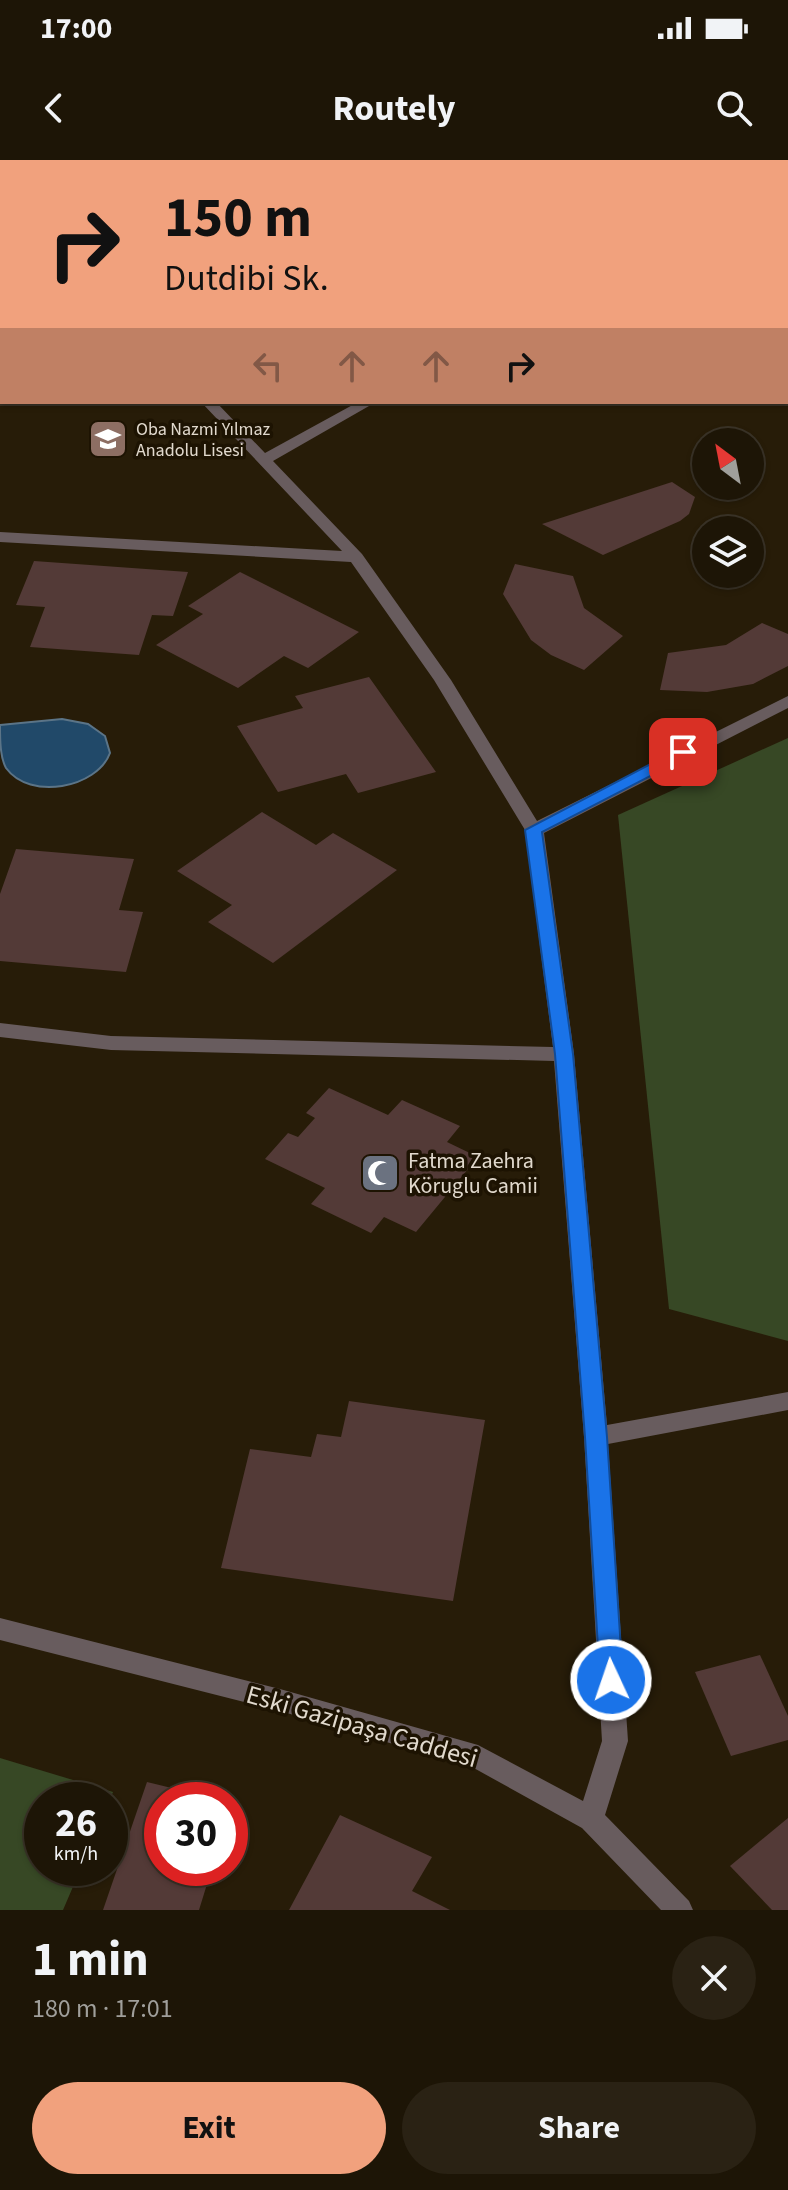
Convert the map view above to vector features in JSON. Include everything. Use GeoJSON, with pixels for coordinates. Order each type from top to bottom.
{"type":"FeatureCollection","features":[{"type":"Feature","properties":{"kind":"street"},"geometry":{"type":"LineString","coordinates":[[210,404],[356,557],[442,680],[534,830],[564,1054],[596,1437],[615,1741],[591,1819]]}},
{"type":"Feature","properties":{"kind":"street"},"geometry":{"type":"LineString","coordinates":[[265,459],[365,404]]}},
{"type":"Feature","properties":{"kind":"street"},"geometry":{"type":"LineString","coordinates":[[0,537],[356,557]]}},
{"type":"Feature","properties":{"kind":"street"},"geometry":{"type":"LineString","coordinates":[[534,830],[788,701]]}},
{"type":"Feature","properties":{"kind":"street"},"geometry":{"type":"LineString","coordinates":[[0,1030],[111,1043],[564,1054]]}},
{"type":"Feature","properties":{"kind":"street"},"geometry":{"type":"LineString","coordinates":[[596,1437],[788,1401]]}},
{"type":"Feature","properties":{"kind":"street","name":"Eski Gazipaşa Caddesi"},"geometry":{"type":"LineString","coordinates":[[0,1629],[280,1700],[478,1757],[591,1819],[679,1910]]}},
{"type":"Feature","properties":{"kind":"green space"},"geometry":{"type":"Polygon","coordinates":[[[788,738],[788,1341],[669,1309],[618,815],[788,738]]]}},
{"type":"Feature","properties":{"kind":"green space"},"geometry":{"type":"Polygon","coordinates":[[[0,1758],[80,1782],[24,1782],[24,1886],[73,1886],[63,1910],[0,1910],[0,1758]]]}},
{"type":"Feature","properties":{"kind":"water"},"geometry":{"type":"Polygon","coordinates":[[[62,719],[88,724],[105,736],[110,753],[92,775],[78,782],[46,787],[17,778],[6,768],[0,725],[62,719]]]}},
{"type":"Feature","properties":{"kind":"building"},"geometry":{"type":"Polygon","coordinates":[[[672,482],[692,495],[694,500],[689,514],[680,521],[603,555],[542,524],[672,482]]]}},
{"type":"Feature","properties":{"kind":"building"},"geometry":{"type":"Polygon","coordinates":[[[34,561],[188,572],[173,616],[152,615],[139,655],[30,647],[45,607],[16,605],[34,561]]]}},
{"type":"Feature","properties":{"kind":"building"},"geometry":{"type":"Polygon","coordinates":[[[515,564],[573,576],[584,608],[623,636],[584,670],[551,655],[531,640],[503,594],[515,564]]]}},
{"type":"Feature","properties":{"kind":"building"},"geometry":{"type":"Polygon","coordinates":[[[240,572],[359,632],[308,668],[284,656],[238,688],[156,645],[203,614],[188,606],[240,572]]]}},
{"type":"Feature","properties":{"kind":"building"},"geometry":{"type":"Polygon","coordinates":[[[762,623],[788,634],[788,666],[753,684],[707,692],[660,690],[668,653],[726,645],[762,623]]]}},
{"type":"Feature","properties":{"kind":"building"},"geometry":{"type":"Polygon","coordinates":[[[369,677],[436,772],[358,793],[346,774],[278,792],[237,726],[303,708],[295,696],[369,677]]]}},
{"type":"Feature","properties":{"kind":"building"},"geometry":{"type":"Polygon","coordinates":[[[262,812],[316,845],[333,833],[397,870],[273,963],[208,922],[232,905],[177,871],[262,812]]]}},
{"type":"Feature","properties":{"kind":"building"},"geometry":{"type":"Polygon","coordinates":[[[16,849],[134,859],[119,910],[143,912],[126,972],[0,961],[0,894],[16,849]]]}},
{"type":"Feature","properties":{"kind":"building","name":"Fatma Zaehra Köruglu Camii"},"geometry":{"type":"Polygon","coordinates":[[[329,1088],[388,1115],[402,1100],[460,1126],[447,1142],[478,1157],[416,1232],[384,1217],[371,1233],[311,1204],[325,1188],[265,1159],[288,1133],[298,1137],[315,1118],[306,1113],[329,1088]]]}},
{"type":"Feature","properties":{"kind":"building"},"geometry":{"type":"Polygon","coordinates":[[[349,1401],[485,1420],[453,1601],[221,1568],[250,1449],[311,1457],[317,1434],[341,1437],[349,1401]]]}},
{"type":"Feature","properties":{"kind":"building"},"geometry":{"type":"Polygon","coordinates":[[[760,1655],[788,1716],[788,1740],[731,1756],[695,1672],[760,1655]]]}},
{"type":"Feature","properties":{"kind":"building"},"geometry":{"type":"Polygon","coordinates":[[[144,1791],[144,1886],[206,1886],[199,1910],[103,1910],[111,1886],[128,1886],[128,1837],[144,1791]]]}},
{"type":"Feature","properties":{"kind":"building"},"geometry":{"type":"Polygon","coordinates":[[[340,1815],[432,1857],[412,1891],[450,1910],[289,1910],[340,1815]]]}},
{"type":"Feature","properties":{"kind":"building"},"geometry":{"type":"Polygon","coordinates":[[[788,1818],[788,1910],[772,1910],[730,1866],[788,1818]]]}},
{"type":"Feature","properties":{"kind":"place","name":"Oba Nazmi Yılmaz Anadolu Lisesi"},"geometry":{"type":"Point","coordinates":[108,439]}},
{"type":"Feature","properties":{"kind":"place","name":"Fatma Zaehra Köruglu Camii"},"geometry":{"type":"Point","coordinates":[380,1173]}},
{"type":"Feature","properties":{"kind":"route"},"geometry":{"type":"LineString","coordinates":[[611,1680],[596,1437],[564,1054],[534,830],[683,752]]}}]}
